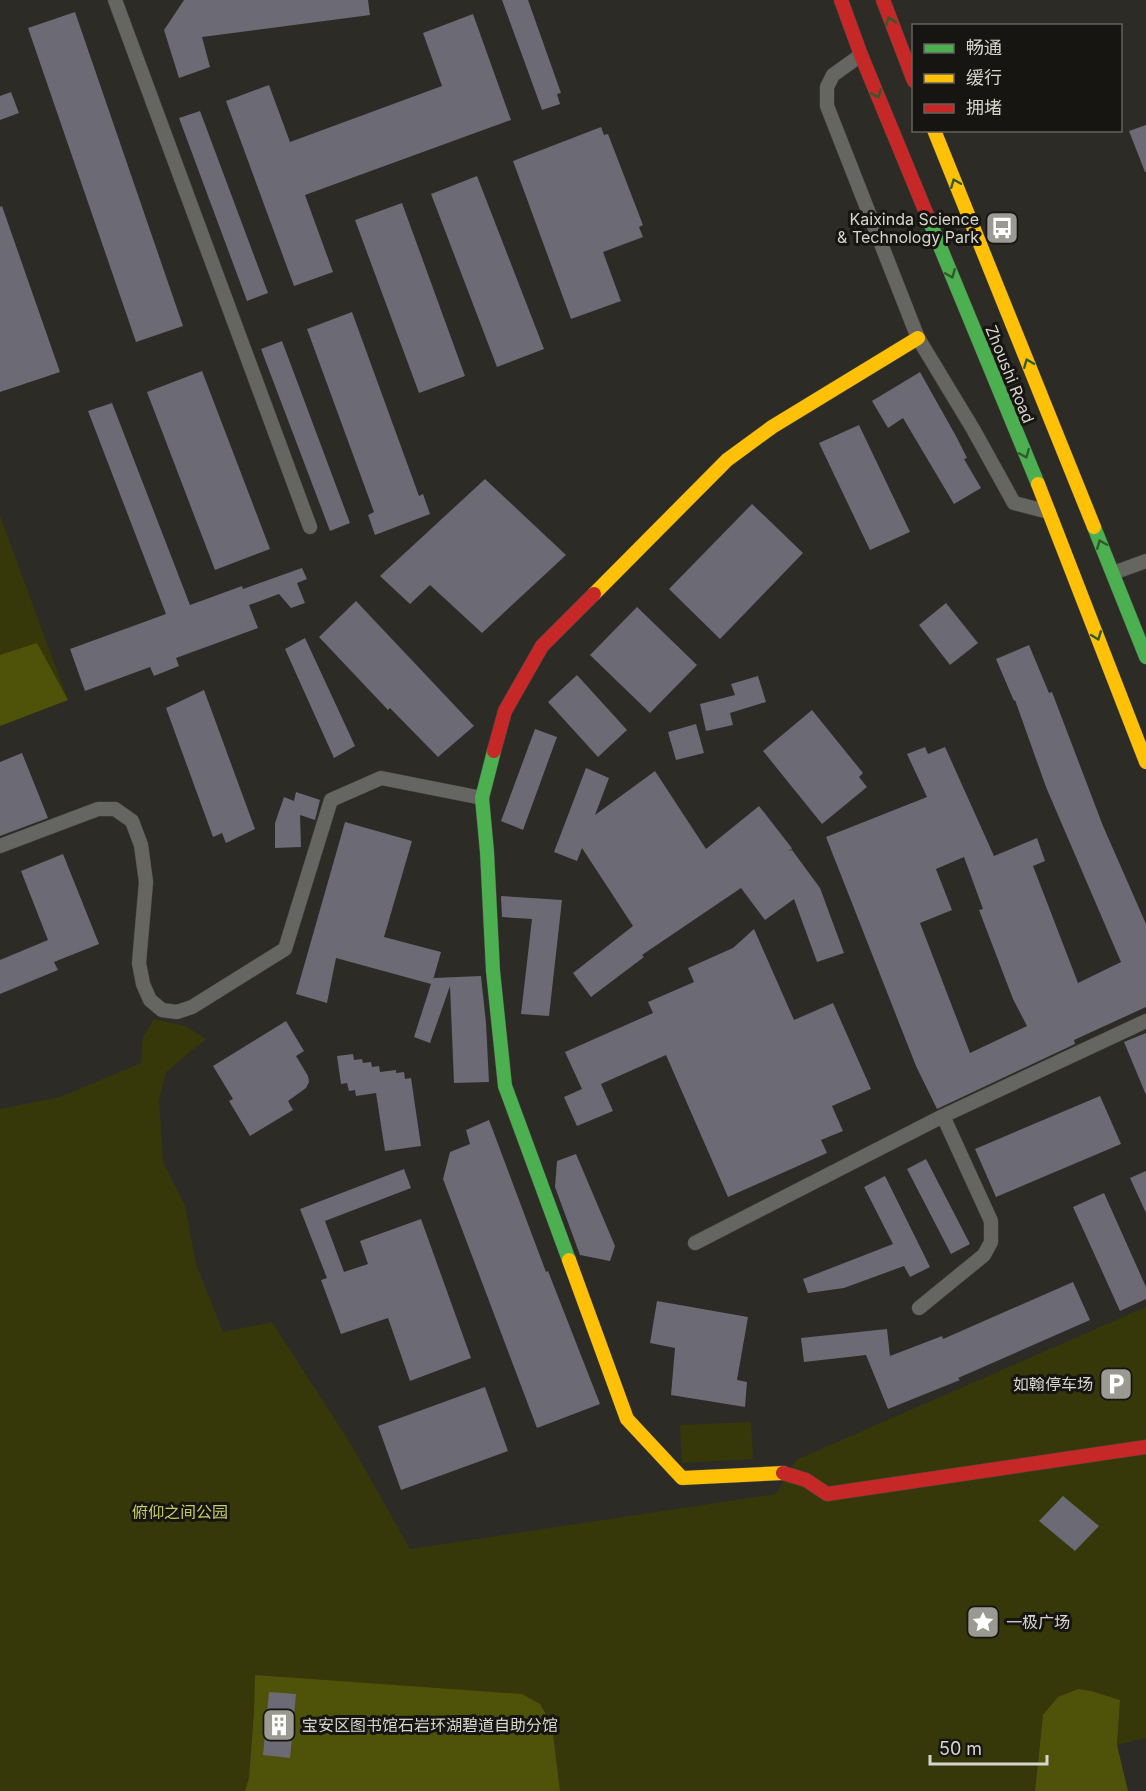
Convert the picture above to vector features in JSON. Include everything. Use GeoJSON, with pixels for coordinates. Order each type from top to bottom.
{"type":"FeatureCollection","features":[{"type":"Feature","properties":{"kind":"street"},"geometry":{"type":"LineString","coordinates":[[115,0],[310,527]]}},
{"type":"Feature","properties":{"kind":"street","name":"Zhoushi Road"},"geometry":{"type":"LineString","coordinates":[[841,0],[861,55],[1049,512],[1146,762]]}},
{"type":"Feature","properties":{"kind":"street"},"geometry":{"type":"LineString","coordinates":[[883,0],[912,76]]}},
{"type":"Feature","properties":{"kind":"street"},"geometry":{"type":"LineString","coordinates":[[861,55],[833,75],[827,87],[827,106],[918,338],[1014,503],[1049,512]]}},
{"type":"Feature","properties":{"kind":"street","name":"Zhoushi Road"},"geometry":{"type":"LineString","coordinates":[[935,132],[1146,657]]}},
{"type":"Feature","properties":{"kind":"street"},"geometry":{"type":"LineString","coordinates":[[918,338],[772,427],[727,460],[542,646],[505,711],[482,798],[505,1086],[627,1419],[682,1478],[781,1473],[796,1476],[827,1494],[1146,1447]]}},
{"type":"Feature","properties":{"kind":"street"},"geometry":{"type":"LineString","coordinates":[[1113,573],[1146,561]]}},
{"type":"Feature","properties":{"kind":"street"},"geometry":{"type":"LineString","coordinates":[[0,846],[98,809],[115,809],[132,821],[141,845],[146,882],[139,963],[141,974],[150,1000],[162,1010],[177,1012],[192,1007],[285,949],[331,800],[381,778],[482,798]]}},
{"type":"Feature","properties":{"kind":"street"},"geometry":{"type":"LineString","coordinates":[[695,1243],[943,1116],[1146,1021]]}},
{"type":"Feature","properties":{"kind":"street"},"geometry":{"type":"LineString","coordinates":[[919,1308],[984,1255],[991,1242],[991,1221],[943,1116]]}},
{"type":"Feature","properties":{"kind":"green space"},"geometry":{"type":"Polygon","coordinates":[[[0,516],[68,700],[0,726],[0,516]]]}},
{"type":"Feature","properties":{"kind":"green space","name":"俯仰之间公园"},"geometry":{"type":"Polygon","coordinates":[[[154,1019],[185,1026],[206,1039],[166,1072],[159,1100],[163,1162],[185,1206],[196,1264],[223,1332],[272,1322],[352,1446],[410,1549],[776,1494],[796,1460],[1146,1307],[1146,1738],[1117,1745],[1120,1700],[1043,1715],[1035,1791],[560,1791],[552,1725],[300,1679],[256,1675],[249,1778],[245,1791],[0,1791],[0,1109],[60,1097],[141,1063],[143,1037],[154,1019]]]}},
{"type":"Feature","properties":{"kind":"green space"},"geometry":{"type":"Polygon","coordinates":[[[751,1422],[753,1459],[682,1463],[680,1425],[751,1422]]]}},
{"type":"Feature","properties":{"kind":"shaded area"},"geometry":{"type":"Polygon","coordinates":[[[37,643],[68,700],[0,726],[0,655],[37,643]]]}},
{"type":"Feature","properties":{"kind":"shaded area"},"geometry":{"type":"Polygon","coordinates":[[[255,1675],[522,1694],[540,1704],[552,1725],[560,1791],[245,1791],[249,1778],[255,1675]]]}},
{"type":"Feature","properties":{"kind":"shaded area"},"geometry":{"type":"Polygon","coordinates":[[[1078,1689],[1120,1700],[1117,1745],[1128,1791],[1035,1791],[1043,1715],[1058,1697],[1078,1689]]]}},
{"type":"Feature","properties":{"kind":"building"},"geometry":{"type":"Polygon","coordinates":[[[184,0],[368,0],[370,15],[202,37],[210,67],[179,78],[164,30],[184,0]]]}},
{"type":"Feature","properties":{"kind":"building"},"geometry":{"type":"Polygon","coordinates":[[[502,0],[528,0],[561,93],[557,94],[560,104],[542,110],[502,0]]]}},
{"type":"Feature","properties":{"kind":"building"},"geometry":{"type":"Polygon","coordinates":[[[75,12],[183,326],[136,342],[28,28],[75,12]]]}},
{"type":"Feature","properties":{"kind":"building"},"geometry":{"type":"Polygon","coordinates":[[[473,14],[511,120],[305,195],[333,272],[294,286],[226,101],[269,85],[290,142],[442,86],[423,33],[473,14]]]}},
{"type":"Feature","properties":{"kind":"building"},"geometry":{"type":"Polygon","coordinates":[[[11,92],[19,113],[0,120],[0,96],[11,92]]]}},
{"type":"Feature","properties":{"kind":"building"},"geometry":{"type":"Polygon","coordinates":[[[200,111],[268,293],[247,301],[179,118],[200,111]]]}},
{"type":"Feature","properties":{"kind":"building"},"geometry":{"type":"Polygon","coordinates":[[[1146,125],[1146,172],[1145,172],[1129,131],[1146,125]]]}},
{"type":"Feature","properties":{"kind":"building"},"geometry":{"type":"Polygon","coordinates":[[[601,127],[604,135],[608,134],[643,225],[639,227],[643,237],[603,252],[621,301],[571,319],[513,161],[601,127]]]}},
{"type":"Feature","properties":{"kind":"building"},"geometry":{"type":"Polygon","coordinates":[[[477,176],[544,349],[497,367],[431,194],[477,176]]]}},
{"type":"Feature","properties":{"kind":"building"},"geometry":{"type":"Polygon","coordinates":[[[402,203],[465,376],[419,393],[355,220],[402,203]]]}},
{"type":"Feature","properties":{"kind":"building"},"geometry":{"type":"Polygon","coordinates":[[[2,206],[60,372],[0,392],[0,207],[2,206]]]}},
{"type":"Feature","properties":{"kind":"building"},"geometry":{"type":"Polygon","coordinates":[[[352,312],[419,496],[423,494],[430,514],[375,535],[368,515],[374,512],[307,329],[352,312]]]}},
{"type":"Feature","properties":{"kind":"building"},"geometry":{"type":"Polygon","coordinates":[[[282,341],[350,523],[330,531],[261,349],[282,341]]]}},
{"type":"Feature","properties":{"kind":"building"},"geometry":{"type":"Polygon","coordinates":[[[202,371],[270,549],[215,570],[147,392],[202,371]]]}},
{"type":"Feature","properties":{"kind":"building"},"geometry":{"type":"Polygon","coordinates":[[[920,372],[957,438],[967,458],[964,459],[981,488],[954,504],[903,418],[888,428],[872,401],[920,372]]]}},
{"type":"Feature","properties":{"kind":"building"},"geometry":{"type":"Polygon","coordinates":[[[112,403],[190,605],[302,568],[307,579],[297,583],[305,603],[291,608],[279,594],[249,605],[258,628],[176,658],[179,666],[154,676],[150,667],[85,691],[70,649],[166,614],[88,411],[112,403]]]}},
{"type":"Feature","properties":{"kind":"building"},"geometry":{"type":"Polygon","coordinates":[[[859,425],[910,532],[870,550],[819,443],[859,425]]]}},
{"type":"Feature","properties":{"kind":"building"},"geometry":{"type":"Polygon","coordinates":[[[485,479],[566,555],[482,633],[430,585],[410,604],[380,576],[485,479]]]}},
{"type":"Feature","properties":{"kind":"building"},"geometry":{"type":"Polygon","coordinates":[[[752,504],[803,553],[720,639],[669,589],[752,504]]]}},
{"type":"Feature","properties":{"kind":"building"},"geometry":{"type":"Polygon","coordinates":[[[356,601],[474,726],[438,757],[390,708],[388,710],[319,637],[356,601]]]}},
{"type":"Feature","properties":{"kind":"building"},"geometry":{"type":"Polygon","coordinates":[[[946,603],[978,643],[950,665],[919,625],[946,603]]]}},
{"type":"Feature","properties":{"kind":"building"},"geometry":{"type":"Polygon","coordinates":[[[637,607],[697,665],[650,713],[590,655],[637,607]]]}},
{"type":"Feature","properties":{"kind":"building"},"geometry":{"type":"Polygon","coordinates":[[[305,638],[355,746],[334,758],[285,649],[305,638]]]}},
{"type":"Feature","properties":{"kind":"building"},"geometry":{"type":"Polygon","coordinates":[[[1029,645],[1049,693],[1052,692],[1103,826],[1146,924],[1146,1007],[1074,1040],[1075,1044],[937,1109],[916,1066],[826,837],[927,797],[907,754],[925,747],[928,754],[945,747],[994,856],[1037,838],[1045,861],[1033,866],[1078,983],[1121,962],[1046,787],[1015,700],[996,659],[1029,645]],[[964,857],[936,869],[952,910],[920,923],[970,1053],[1027,1026],[1013,999],[979,910],[983,909],[964,857]]]}},
{"type":"Feature","properties":{"kind":"building"},"geometry":{"type":"Polygon","coordinates":[[[577,675],[627,730],[598,757],[548,702],[577,675]]]}},
{"type":"Feature","properties":{"kind":"building"},"geometry":{"type":"Polygon","coordinates":[[[758,676],[766,702],[730,713],[733,725],[706,731],[700,704],[735,695],[731,684],[758,676]]]}},
{"type":"Feature","properties":{"kind":"building"},"geometry":{"type":"Polygon","coordinates":[[[204,690],[255,829],[226,843],[222,833],[213,837],[166,708],[204,690]]]}},
{"type":"Feature","properties":{"kind":"building"},"geometry":{"type":"Polygon","coordinates":[[[812,710],[863,773],[859,777],[867,787],[822,824],[763,751],[812,710]]]}},
{"type":"Feature","properties":{"kind":"building"},"geometry":{"type":"Polygon","coordinates":[[[696,724],[704,753],[676,760],[668,732],[696,724]]]}},
{"type":"Feature","properties":{"kind":"building"},"geometry":{"type":"Polygon","coordinates":[[[535,729],[557,737],[523,830],[501,821],[535,729]]]}},
{"type":"Feature","properties":{"kind":"building"},"geometry":{"type":"Polygon","coordinates":[[[22,753],[48,818],[0,836],[0,762],[22,753]]]}},
{"type":"Feature","properties":{"kind":"building"},"geometry":{"type":"Polygon","coordinates":[[[586,768],[609,778],[595,815],[655,771],[706,849],[759,806],[791,847],[792,849],[788,851],[792,850],[820,888],[844,953],[817,962],[794,899],[765,920],[741,888],[642,955],[644,957],[591,997],[573,973],[633,926],[582,848],[577,861],[554,852],[586,768]]]}},
{"type":"Feature","properties":{"kind":"building"},"geometry":{"type":"Polygon","coordinates":[[[296,792],[320,800],[315,820],[300,815],[301,847],[275,848],[275,823],[284,797],[294,801],[296,792]]]}},
{"type":"Feature","properties":{"kind":"building"},"geometry":{"type":"Polygon","coordinates":[[[345,822],[412,841],[384,937],[441,952],[433,980],[434,978],[481,976],[489,1082],[454,1083],[450,986],[430,1043],[414,1037],[431,984],[336,958],[327,1003],[296,994],[345,822]]]}},
{"type":"Feature","properties":{"kind":"building"},"geometry":{"type":"Polygon","coordinates":[[[63,854],[99,944],[54,962],[58,970],[0,994],[0,960],[48,940],[21,871],[63,854]]]}},
{"type":"Feature","properties":{"kind":"building"},"geometry":{"type":"Polygon","coordinates":[[[501,896],[562,900],[549,1016],[521,1014],[532,919],[502,917],[501,896]]]}},
{"type":"Feature","properties":{"kind":"building"},"geometry":{"type":"Polygon","coordinates":[[[754,929],[794,1020],[833,1003],[871,1089],[832,1106],[843,1131],[821,1140],[827,1153],[728,1197],[666,1055],[601,1084],[613,1111],[577,1126],[564,1097],[582,1089],[565,1052],[653,1013],[648,1002],[694,982],[688,968],[733,948],[754,929]]]}},
{"type":"Feature","properties":{"kind":"building"},"geometry":{"type":"Polygon","coordinates":[[[286,1021],[304,1051],[296,1056],[309,1082],[306,1088],[288,1101],[293,1110],[250,1136],[229,1101],[233,1099],[213,1066],[286,1021]]]}},
{"type":"Feature","properties":{"kind":"building"},"geometry":{"type":"Polygon","coordinates":[[[1146,1033],[1146,1095],[1124,1042],[1146,1033]]]}},
{"type":"Feature","properties":{"kind":"building"},"geometry":{"type":"Polygon","coordinates":[[[353,1054],[354,1060],[362,1059],[363,1063],[371,1062],[372,1067],[379,1066],[380,1072],[396,1070],[396,1073],[404,1072],[405,1079],[411,1078],[421,1146],[385,1151],[376,1093],[356,1096],[355,1090],[349,1091],[347,1083],[341,1084],[337,1056],[353,1054]]]}},
{"type":"Feature","properties":{"kind":"building"},"geometry":{"type":"Polygon","coordinates":[[[1100,1096],[1121,1144],[996,1197],[975,1149],[1100,1096]]]}},
{"type":"Feature","properties":{"kind":"building"},"geometry":{"type":"Polygon","coordinates":[[[489,1120],[546,1272],[548,1271],[600,1404],[537,1428],[443,1179],[450,1152],[470,1144],[466,1130],[489,1120]]]}},
{"type":"Feature","properties":{"kind":"building"},"geometry":{"type":"Polygon","coordinates":[[[576,1154],[615,1246],[610,1261],[580,1255],[555,1187],[557,1161],[576,1154]]]}},
{"type":"Feature","properties":{"kind":"building"},"geometry":{"type":"Polygon","coordinates":[[[926,1159],[970,1244],[951,1254],[907,1169],[926,1159]]]}},
{"type":"Feature","properties":{"kind":"building"},"geometry":{"type":"Polygon","coordinates":[[[404,1169],[411,1188],[325,1221],[344,1272],[368,1264],[360,1241],[421,1219],[471,1358],[410,1381],[388,1318],[341,1334],[321,1280],[327,1278],[300,1209],[404,1169]]]}},
{"type":"Feature","properties":{"kind":"building"},"geometry":{"type":"Polygon","coordinates":[[[1146,1171],[1146,1213],[1130,1178],[1146,1171]]]}},
{"type":"Feature","properties":{"kind":"building"},"geometry":{"type":"Polygon","coordinates":[[[885,1176],[930,1267],[910,1277],[904,1266],[844,1288],[808,1293],[803,1279],[893,1244],[864,1187],[885,1176]]]}},
{"type":"Feature","properties":{"kind":"building"},"geometry":{"type":"Polygon","coordinates":[[[1104,1193],[1146,1287],[1146,1299],[1120,1311],[1073,1207],[1104,1193]]]}},
{"type":"Feature","properties":{"kind":"building"},"geometry":{"type":"Polygon","coordinates":[[[1073,1282],[1090,1320],[958,1378],[960,1380],[888,1409],[866,1355],[804,1362],[801,1338],[887,1329],[890,1356],[942,1336],[943,1339],[1073,1282]]]}},
{"type":"Feature","properties":{"kind":"building"},"geometry":{"type":"Polygon","coordinates":[[[657,1301],[748,1317],[737,1380],[747,1382],[745,1407],[671,1395],[675,1348],[650,1343],[657,1301]]]}},
{"type":"Feature","properties":{"kind":"building"},"geometry":{"type":"Polygon","coordinates":[[[485,1387],[508,1451],[401,1490],[378,1426],[485,1387]]]}},
{"type":"Feature","properties":{"kind":"building"},"geometry":{"type":"Polygon","coordinates":[[[1063,1496],[1099,1526],[1075,1551],[1039,1521],[1063,1496]]]}},
{"type":"Feature","properties":{"kind":"building","name":"宝安区图书馆石岩环湖碧道自助分馆"},"geometry":{"type":"Polygon","coordinates":[[[269,1692],[296,1694],[290,1758],[263,1755],[269,1692]]]}},
{"type":"Feature","properties":{"kind":"traffic: fast"},"geometry":{"type":"LineString","coordinates":[[927,215],[1038,484]]}},
{"type":"Feature","properties":{"kind":"traffic: fast"},"geometry":{"type":"LineString","coordinates":[[1094,527],[1146,657]]}},
{"type":"Feature","properties":{"kind":"traffic: fast"},"geometry":{"type":"LineString","coordinates":[[494,751],[482,798],[493,971],[505,1086],[569,1260]]}},
{"type":"Feature","properties":{"kind":"traffic: slow"},"geometry":{"type":"LineString","coordinates":[[935,132],[1094,527]]}},
{"type":"Feature","properties":{"kind":"traffic: slow"},"geometry":{"type":"LineString","coordinates":[[594,594],[727,460],[772,427],[918,338]]}},
{"type":"Feature","properties":{"kind":"traffic: slow"},"geometry":{"type":"LineString","coordinates":[[1038,484],[1146,762]]}},
{"type":"Feature","properties":{"kind":"traffic: slow"},"geometry":{"type":"LineString","coordinates":[[569,1260],[627,1419],[682,1478],[783,1473]]}},
{"type":"Feature","properties":{"kind":"traffic: jam"},"geometry":{"type":"LineString","coordinates":[[841,0],[861,55],[927,215]]}},
{"type":"Feature","properties":{"kind":"traffic: jam"},"geometry":{"type":"LineString","coordinates":[[883,0],[912,76]]}},
{"type":"Feature","properties":{"kind":"traffic: jam"},"geometry":{"type":"LineString","coordinates":[[494,751],[505,711],[542,646],[594,594]]}},
{"type":"Feature","properties":{"kind":"traffic: jam"},"geometry":{"type":"LineString","coordinates":[[783,1473],[806,1480],[827,1494],[1146,1447]]}},
{"type":"Feature","properties":{"kind":"place","name":"Kaixinda Science & Technology Park"},"geometry":{"type":"Point","coordinates":[1002,228]}},
{"type":"Feature","properties":{"kind":"place","name":"如翰停车场"},"geometry":{"type":"Point","coordinates":[1116,1384]}},
{"type":"Feature","properties":{"kind":"place","name":"一极广场"},"geometry":{"type":"Point","coordinates":[983,1622]}},
{"type":"Feature","properties":{"kind":"place","name":"宝安区图书馆石岩环湖碧道自助分馆"},"geometry":{"type":"Point","coordinates":[279,1725]}}]}
